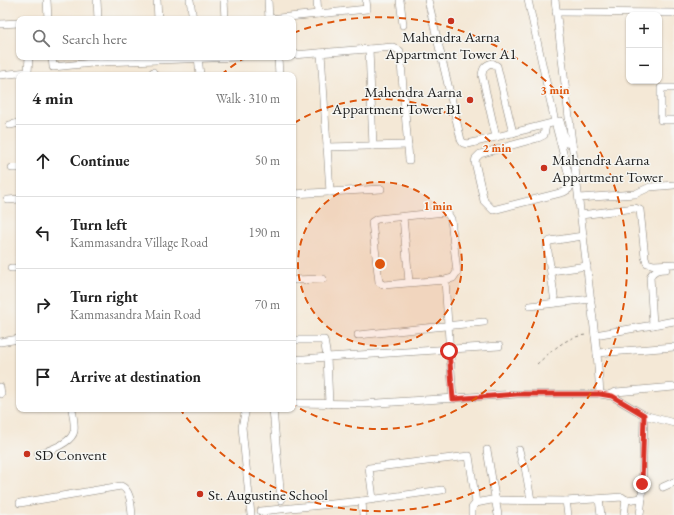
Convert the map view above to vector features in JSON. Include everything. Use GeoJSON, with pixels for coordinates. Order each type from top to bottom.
{"type":"FeatureCollection","features":[{"type":"Feature","properties":{"kind":"street"},"geometry":{"type":"LineString","coordinates":[[47,0],[48,16]]}},
{"type":"Feature","properties":{"kind":"street"},"geometry":{"type":"LineString","coordinates":[[97,0],[98,16]]}},
{"type":"Feature","properties":{"kind":"street"},"geometry":{"type":"LineString","coordinates":[[157,0],[158,16]]}},
{"type":"Feature","properties":{"kind":"street"},"geometry":{"type":"LineString","coordinates":[[190,0],[193,16]]}},
{"type":"Feature","properties":{"kind":"street"},"geometry":{"type":"LineString","coordinates":[[224,0],[225,16]]}},
{"type":"Feature","properties":{"kind":"street"},"geometry":{"type":"LineString","coordinates":[[268,0],[269,16]]}},
{"type":"Feature","properties":{"kind":"street"},"geometry":{"type":"LineString","coordinates":[[317,0],[318,14]]}},
{"type":"Feature","properties":{"kind":"street"},"geometry":{"type":"LineString","coordinates":[[296,16],[367,9],[366,0]]}},
{"type":"Feature","properties":{"kind":"street"},"geometry":{"type":"LineString","coordinates":[[400,0],[402,25]]}},
{"type":"Feature","properties":{"kind":"street"},"geometry":{"type":"LineString","coordinates":[[428,0],[461,140],[463,143],[468,144],[560,121],[562,123],[566,143],[572,144]]}},
{"type":"Feature","properties":{"kind":"street"},"geometry":{"type":"LineString","coordinates":[[528,0],[555,122],[571,184],[569,189],[564,192],[493,210],[484,201],[475,162],[476,158],[480,154],[538,138],[544,135],[546,125]]}},
{"type":"Feature","properties":{"kind":"street"},"geometry":{"type":"LineString","coordinates":[[554,0],[591,299],[600,394]]}},
{"type":"Feature","properties":{"kind":"street"},"geometry":{"type":"LineString","coordinates":[[556,12],[674,14]]}},
{"type":"Feature","properties":{"kind":"street"},"geometry":{"type":"LineString","coordinates":[[0,24],[16,22]]}},
{"type":"Feature","properties":{"kind":"street"},"geometry":{"type":"LineString","coordinates":[[296,55],[393,47],[400,51],[409,160]]}},
{"type":"Feature","properties":{"kind":"street"},"geometry":{"type":"LineString","coordinates":[[369,49],[373,146]]}},
{"type":"Feature","properties":{"kind":"street"},"geometry":{"type":"LineString","coordinates":[[321,53],[330,192]]}},
{"type":"Feature","properties":{"kind":"street"},"geometry":{"type":"LineString","coordinates":[[28,72],[29,60]]}},
{"type":"Feature","properties":{"kind":"street"},"geometry":{"type":"LineString","coordinates":[[52,60],[53,67],[102,60]]}},
{"type":"Feature","properties":{"kind":"street"},"geometry":{"type":"LineString","coordinates":[[198,60],[200,72]]}},
{"type":"Feature","properties":{"kind":"street"},"geometry":{"type":"LineString","coordinates":[[278,60],[279,72]]}},
{"type":"Feature","properties":{"kind":"street"},"geometry":{"type":"LineString","coordinates":[[496,137],[482,75],[483,69],[487,64],[492,63],[497,66],[513,133]]}},
{"type":"Feature","properties":{"kind":"street"},"geometry":{"type":"LineString","coordinates":[[0,75],[16,73]]}},
{"type":"Feature","properties":{"kind":"street"},"geometry":{"type":"LineString","coordinates":[[674,88],[661,88],[661,120],[674,120]]}},
{"type":"Feature","properties":{"kind":"street"},"geometry":{"type":"LineString","coordinates":[[10,125],[16,124]]}},
{"type":"Feature","properties":{"kind":"street"},"geometry":{"type":"LineString","coordinates":[[327,147],[408,145]]}},
{"type":"Feature","properties":{"kind":"street"},"geometry":{"type":"LineString","coordinates":[[579,198],[636,194],[650,187],[674,185]]}},
{"type":"Feature","properties":{"kind":"street"},"geometry":{"type":"LineString","coordinates":[[296,194],[381,189]]}},
{"type":"Feature","properties":{"kind":"street"},"geometry":{"type":"LineString","coordinates":[[8,200],[16,199]]}},
{"type":"Feature","properties":{"kind":"street"},"geometry":{"type":"LineString","coordinates":[[581,215],[635,208],[640,210],[647,263],[654,265],[674,264]]}},
{"type":"Feature","properties":{"kind":"street"},"geometry":{"type":"LineString","coordinates":[[445,212],[448,214],[451,219],[457,272],[453,278],[390,285],[383,285],[379,282],[372,222],[377,219],[403,217],[445,212]]}},
{"type":"Feature","properties":{"kind":"street"},"geometry":{"type":"LineString","coordinates":[[403,217],[409,282]]}},
{"type":"Feature","properties":{"kind":"street"},"geometry":{"type":"LineString","coordinates":[[555,303],[547,248],[550,241],[583,236]]}},
{"type":"Feature","properties":{"kind":"street"},"geometry":{"type":"LineString","coordinates":[[551,271],[587,266]]}},
{"type":"Feature","properties":{"kind":"street"},"geometry":{"type":"LineString","coordinates":[[11,268],[16,268]]}},
{"type":"Feature","properties":{"kind":"street"},"geometry":{"type":"LineString","coordinates":[[653,325],[650,277],[652,272],[658,269],[674,268]]}},
{"type":"Feature","properties":{"kind":"street"},"geometry":{"type":"LineString","coordinates":[[296,280],[323,279]]}},
{"type":"Feature","properties":{"kind":"street"},"geometry":{"type":"LineString","coordinates":[[445,280],[453,399]]}},
{"type":"Feature","properties":{"kind":"street"},"geometry":{"type":"LineString","coordinates":[[530,306],[591,299]]}},
{"type":"Feature","properties":{"kind":"street"},"geometry":{"type":"LineString","coordinates":[[595,335],[674,321]]}},
{"type":"Feature","properties":{"kind":"street"},"geometry":{"type":"LineString","coordinates":[[358,335],[484,322]]}},
{"type":"Feature","properties":{"kind":"street"},"geometry":{"type":"LineString","coordinates":[[0,342],[16,339]]}},
{"type":"Feature","properties":{"kind":"street"},"geometry":{"type":"LineString","coordinates":[[296,340],[324,340],[327,358],[329,404]]}},
{"type":"Feature","properties":{"kind":"street"},"geometry":{"type":"LineString","coordinates":[[296,360],[449,351],[499,346]]}},
{"type":"Feature","properties":{"kind":"street"},"geometry":{"type":"LineString","coordinates":[[597,354],[674,347]]}},
{"type":"Feature","properties":{"kind":"street"},"geometry":{"type":"LineString","coordinates":[[608,395],[616,392],[674,387]]}},
{"type":"Feature","properties":{"kind":"street"},"geometry":{"type":"LineString","coordinates":[[296,403],[329,404],[453,399],[517,394],[600,394],[608,395],[644,415],[674,422]]}},
{"type":"Feature","properties":{"kind":"street"},"geometry":{"type":"LineString","coordinates":[[38,454],[54,449],[70,439],[74,432],[72,412]]}},
{"type":"Feature","properties":{"kind":"street"},"geometry":{"type":"LineString","coordinates":[[245,412],[242,427],[252,515]]}},
{"type":"Feature","properties":{"kind":"street"},"geometry":{"type":"LineString","coordinates":[[273,412],[281,500]]}},
{"type":"Feature","properties":{"kind":"street"},"geometry":{"type":"LineString","coordinates":[[640,515],[642,498],[644,415]]}},
{"type":"Feature","properties":{"kind":"street"},"geometry":{"type":"LineString","coordinates":[[487,450],[498,515]]}},
{"type":"Feature","properties":{"kind":"street"},"geometry":{"type":"LineString","coordinates":[[520,450],[522,462],[525,467],[531,500]]}},
{"type":"Feature","properties":{"kind":"street"},"geometry":{"type":"LineString","coordinates":[[373,499],[369,468],[470,456],[476,503]]}},
{"type":"Feature","properties":{"kind":"street"},"geometry":{"type":"LineString","coordinates":[[663,487],[674,482]]}},
{"type":"Feature","properties":{"kind":"street"},"geometry":{"type":"LineString","coordinates":[[20,503],[121,486],[128,492],[132,515]]}},
{"type":"Feature","properties":{"kind":"street"},"geometry":{"type":"LineString","coordinates":[[261,511],[442,490]]}},
{"type":"Feature","properties":{"kind":"street"},"geometry":{"type":"LineString","coordinates":[[472,515],[472,508],[476,503],[495,499],[566,501],[622,497],[626,500],[642,498]]}},
{"type":"Feature","properties":{"kind":"street"},"geometry":{"type":"LineString","coordinates":[[599,499],[601,515]]}},
{"type":"Feature","properties":{"kind":"street"},"geometry":{"type":"LineString","coordinates":[[362,500],[363,515]]}},
{"type":"Feature","properties":{"kind":"street"},"geometry":{"type":"LineString","coordinates":[[624,515],[626,500]]}},
{"type":"Feature","properties":{"kind":"street"},"geometry":{"type":"LineString","coordinates":[[566,501],[568,515]]}},
{"type":"Feature","properties":{"kind":"path"},"geometry":{"type":"LineString","coordinates":[[537,364],[562,342],[578,336],[595,335]]}},
{"type":"Feature","properties":{"kind":"place","name":"Mahendra Aarna Appartment Tower A1"},"geometry":{"type":"Point","coordinates":[451,21]}},
{"type":"Feature","properties":{"kind":"place","name":"Mahendra Aarna Appartment Tower B1"},"geometry":{"type":"Point","coordinates":[470,100]}},
{"type":"Feature","properties":{"kind":"place","name":"Mahendra Aarna Appartment Tower"},"geometry":{"type":"Point","coordinates":[544,168]}},
{"type":"Feature","properties":{"kind":"place","name":"SD Convent"},"geometry":{"type":"Point","coordinates":[27,454]}},
{"type":"Feature","properties":{"kind":"place","name":"St. Augustine School"},"geometry":{"type":"Point","coordinates":[200,494]}},
{"type":"Feature","properties":{"kind":"route"},"geometry":{"type":"LineString","coordinates":[[449,351],[453,399],[517,394],[600,394],[612,396],[644,415],[642,484]]}}]}
